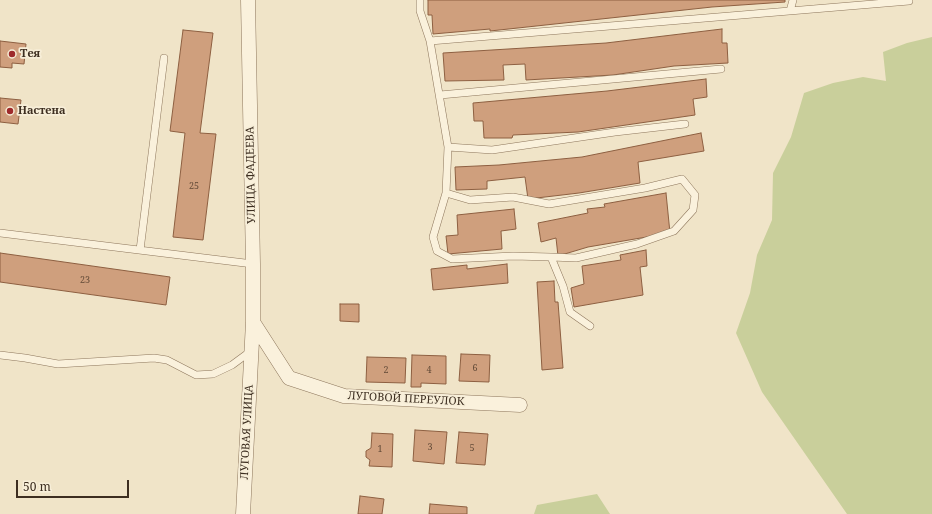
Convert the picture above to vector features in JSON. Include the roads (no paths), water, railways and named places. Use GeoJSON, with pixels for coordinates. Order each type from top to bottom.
{"type":"FeatureCollection","features":[{"type":"Feature","properties":{"kind":"street","name":"УЛИЦА ФАДЕЕВА"},"geometry":{"type":"LineString","coordinates":[[248,0],[253,264],[253,322],[251,351]]}},
{"type":"Feature","properties":{"kind":"street","name":"ЛУГОВОЙ ПЕРЕУЛОК"},"geometry":{"type":"LineString","coordinates":[[253,322],[289,378],[344,396],[520,405]]}},
{"type":"Feature","properties":{"kind":"street","name":"ЛУГОВАЯ УЛИЦА"},"geometry":{"type":"LineString","coordinates":[[243,514],[251,351]]}},
{"type":"Feature","properties":{"kind":"lane"},"geometry":{"type":"LineString","coordinates":[[420,0],[420,11],[430,41],[448,147],[446,193],[433,237],[437,251],[452,260],[513,256],[576,258],[637,244],[674,231],[693,210],[695,195],[682,179],[645,188],[548,204],[513,196],[470,200],[446,193]]}},
{"type":"Feature","properties":{"kind":"lane"},"geometry":{"type":"LineString","coordinates":[[790,11],[793,0]]}},
{"type":"Feature","properties":{"kind":"lane"},"geometry":{"type":"LineString","coordinates":[[430,41],[909,1]]}},
{"type":"Feature","properties":{"kind":"lane"},"geometry":{"type":"LineString","coordinates":[[140,250],[164,58]]}},
{"type":"Feature","properties":{"kind":"lane"},"geometry":{"type":"LineString","coordinates":[[440,95],[721,68]]}},
{"type":"Feature","properties":{"kind":"lane"},"geometry":{"type":"LineString","coordinates":[[448,147],[492,150],[615,132],[685,124]]}},
{"type":"Feature","properties":{"kind":"lane"},"geometry":{"type":"LineString","coordinates":[[0,233],[253,264]]}},
{"type":"Feature","properties":{"kind":"lane"},"geometry":{"type":"LineString","coordinates":[[552,257],[563,286],[570,312],[590,326]]}},
{"type":"Feature","properties":{"kind":"lane"},"geometry":{"type":"LineString","coordinates":[[0,355],[58,364],[154,358],[167,360],[196,375],[213,374],[232,366],[251,351]]}},
{"type":"Feature","properties":{"kind":"place","name":"Тея"},"geometry":{"type":"Point","coordinates":[12,54]}},
{"type":"Feature","properties":{"kind":"place","name":"Настена"},"geometry":{"type":"Point","coordinates":[10,111]}}]}
